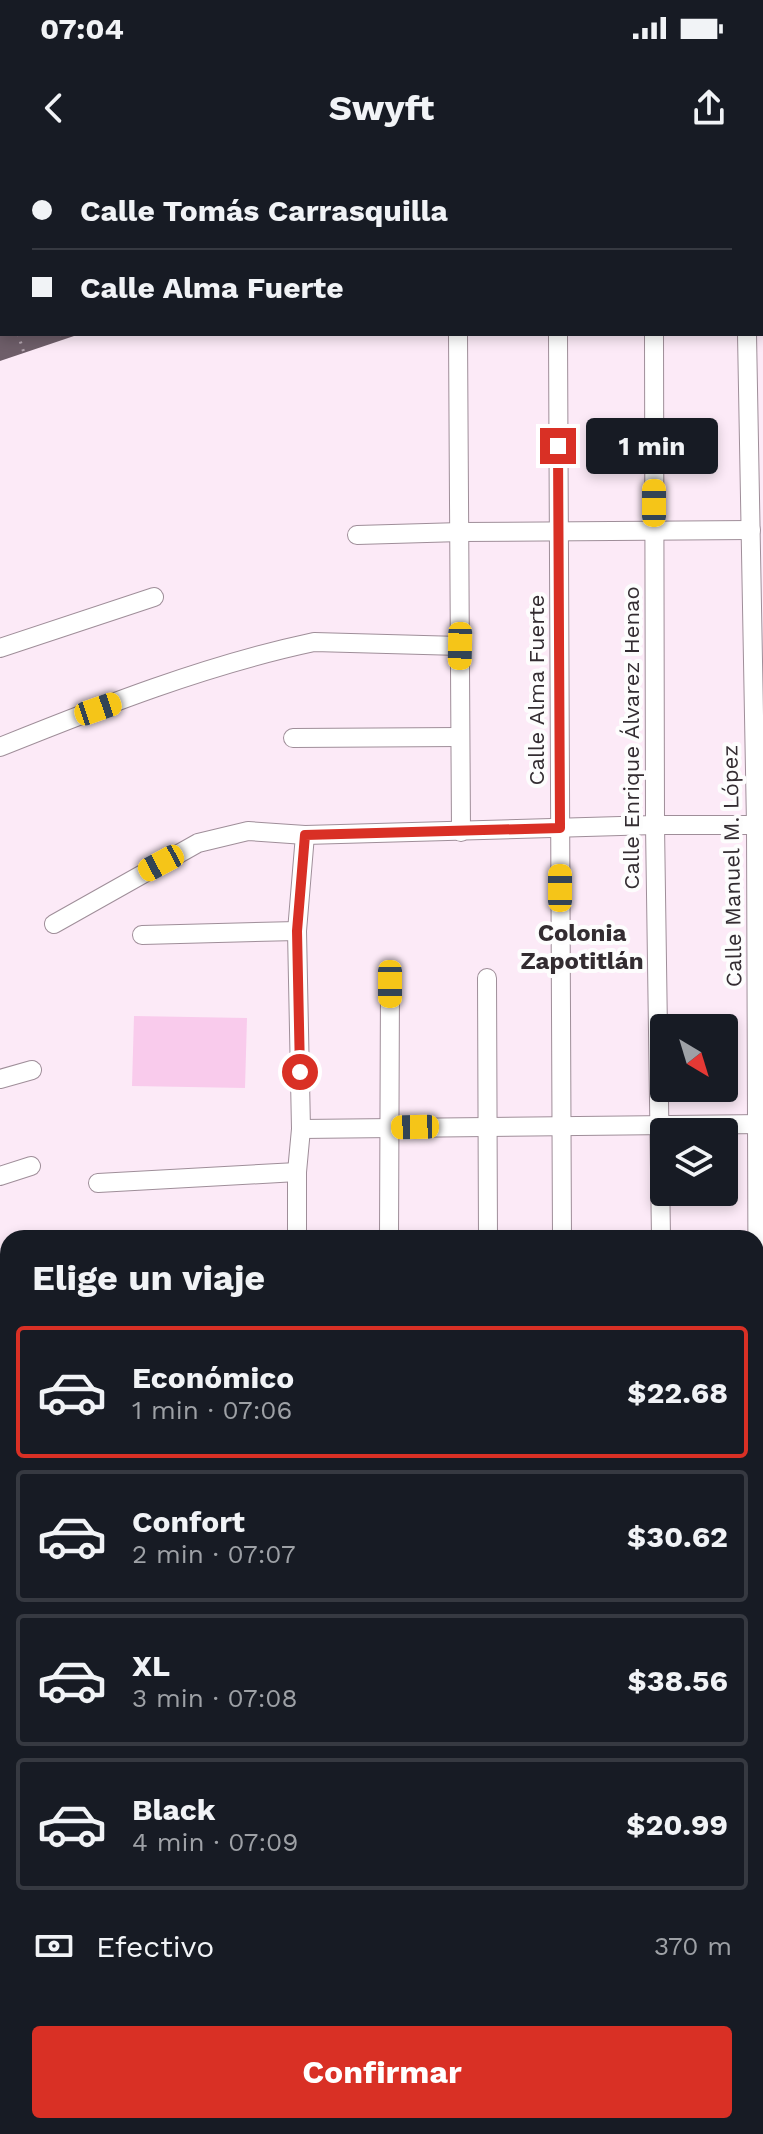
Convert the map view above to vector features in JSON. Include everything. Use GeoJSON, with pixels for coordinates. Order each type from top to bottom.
{"type":"FeatureCollection","features":[{"type":"Feature","properties":{"kind":"street"},"geometry":{"type":"LineString","coordinates":[[458,336],[461,832]]}},
{"type":"Feature","properties":{"kind":"street","name":"Calle Alma Fuerte"},"geometry":{"type":"LineString","coordinates":[[558,336],[562,1230]]}},
{"type":"Feature","properties":{"kind":"street","name":"Calle Enrique Álvarez Henao"},"geometry":{"type":"LineString","coordinates":[[654,336],[655,825],[660,1118]]}},
{"type":"Feature","properties":{"kind":"street","name":"Calle Manuel M. López"},"geometry":{"type":"LineString","coordinates":[[747,336],[756,510],[751,530],[758,679],[760,825],[760,1230]]}},
{"type":"Feature","properties":{"kind":"street"},"geometry":{"type":"LineString","coordinates":[[357,535],[559,530],[751,530]]}},
{"type":"Feature","properties":{"kind":"street"},"geometry":{"type":"LineString","coordinates":[[0,648],[154,597]]}},
{"type":"Feature","properties":{"kind":"street"},"geometry":{"type":"LineString","coordinates":[[0,747],[237,660],[295,646],[314,642],[460,646]]}},
{"type":"Feature","properties":{"kind":"street"},"geometry":{"type":"LineString","coordinates":[[293,738],[459,737]]}},
{"type":"Feature","properties":{"kind":"street"},"geometry":{"type":"LineString","coordinates":[[54,924],[198,843],[248,831],[305,835],[760,825]]}},
{"type":"Feature","properties":{"kind":"street"},"geometry":{"type":"LineString","coordinates":[[297,1230],[301,1129],[297,931],[305,835]]}},
{"type":"Feature","properties":{"kind":"street"},"geometry":{"type":"LineString","coordinates":[[142,935],[297,931]]}},
{"type":"Feature","properties":{"kind":"street"},"geometry":{"type":"LineString","coordinates":[[487,978],[488,1230]]}},
{"type":"Feature","properties":{"kind":"street"},"geometry":{"type":"LineString","coordinates":[[389,1230],[390,984]]}},
{"type":"Feature","properties":{"kind":"street"},"geometry":{"type":"LineString","coordinates":[[0,1079],[32,1070]]}},
{"type":"Feature","properties":{"kind":"street"},"geometry":{"type":"LineString","coordinates":[[301,1129],[650,1123]]}},
{"type":"Feature","properties":{"kind":"street"},"geometry":{"type":"LineString","coordinates":[[738,1124],[761,1124]]}},
{"type":"Feature","properties":{"kind":"street"},"geometry":{"type":"LineString","coordinates":[[0,1176],[31,1166]]}},
{"type":"Feature","properties":{"kind":"street"},"geometry":{"type":"LineString","coordinates":[[98,1183],[297,1172]]}},
{"type":"Feature","properties":{"kind":"street","name":"Calle Enrique Álvarez Henao"},"geometry":{"type":"LineString","coordinates":[[661,1206],[661,1230]]}},
{"type":"Feature","properties":{"kind":"path"},"geometry":{"type":"LineString","coordinates":[[19,336],[24,353]]}},
{"type":"Feature","properties":{"kind":"path"},"geometry":{"type":"LineString","coordinates":[[62,336],[63,340]]}},
{"type":"Feature","properties":{"kind":"shaded area"},"geometry":{"type":"Polygon","coordinates":[[[134,1016],[247,1018],[245,1088],[132,1086],[134,1016]]]}},
{"type":"Feature","properties":{"kind":"building"},"geometry":{"type":"Polygon","coordinates":[[[0,336],[74,336],[0,361],[0,336]]]}},
{"type":"Feature","properties":{"kind":"district","name":"Colonia Zapotitlán"},"geometry":{"type":"Point","coordinates":[582,947]}},
{"type":"Feature","properties":{"kind":"route"},"geometry":{"type":"LineString","coordinates":[[300,1072],[297,931],[305,835],[560,828],[558,446]]}}]}
